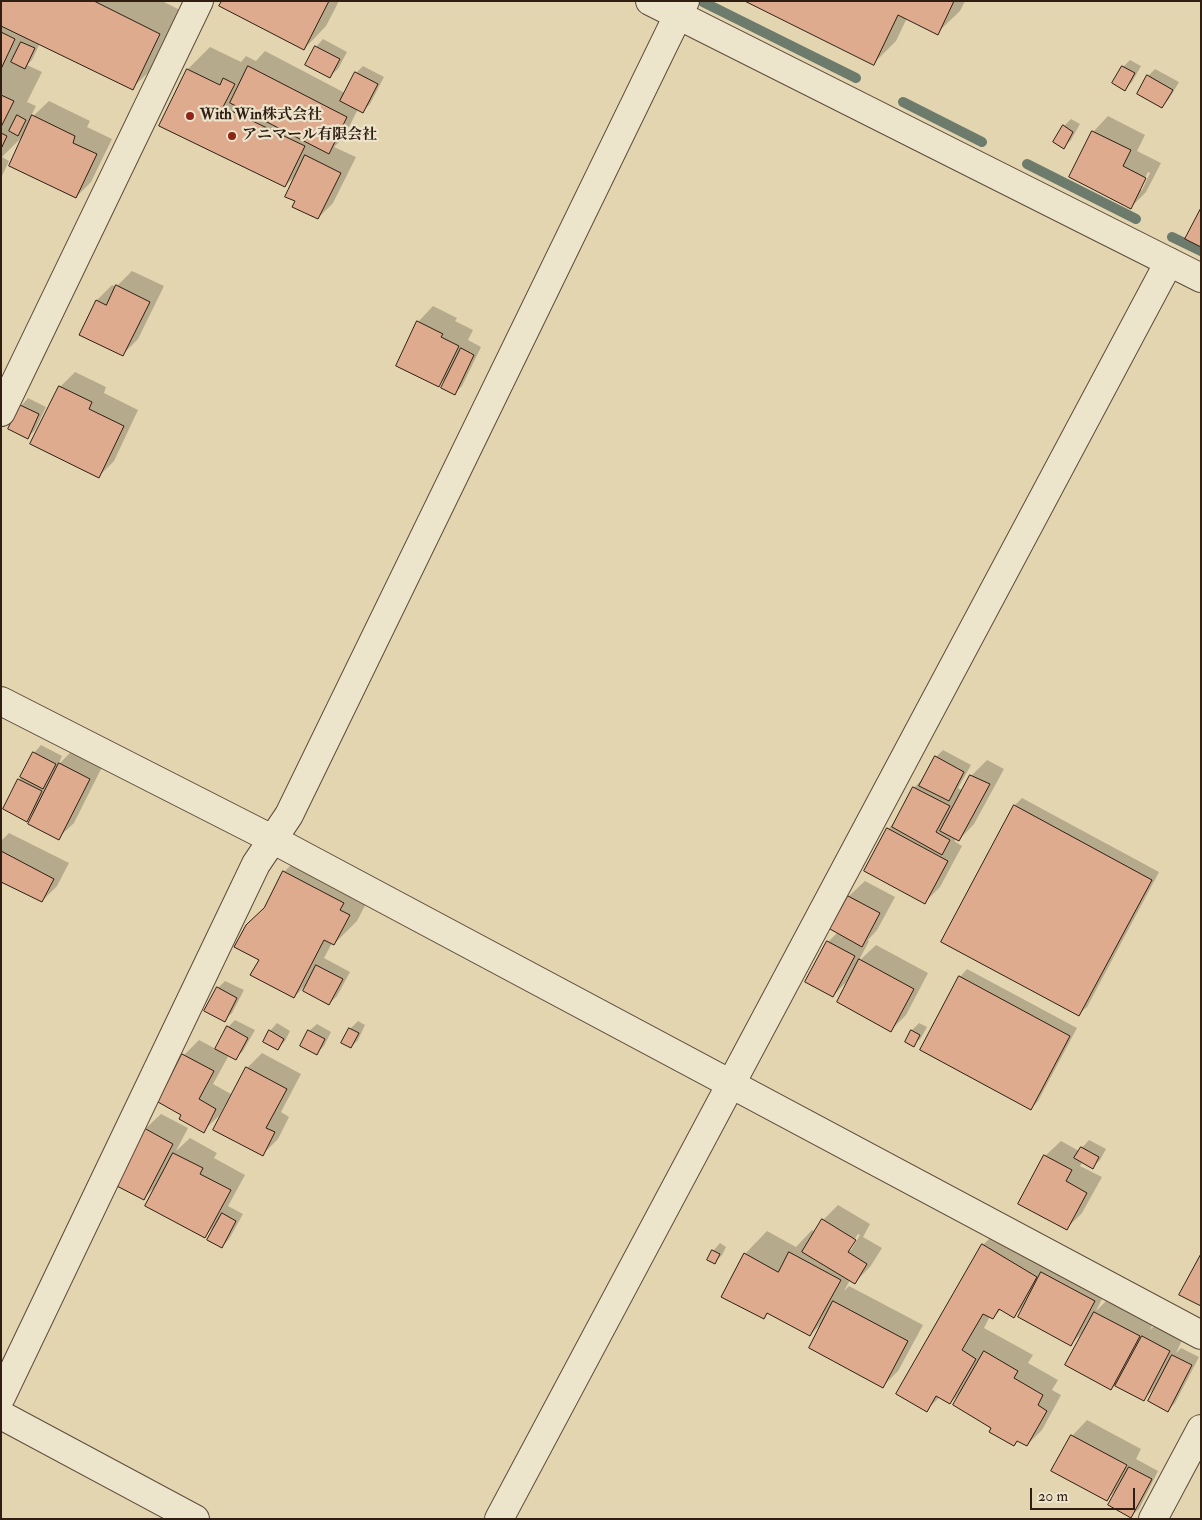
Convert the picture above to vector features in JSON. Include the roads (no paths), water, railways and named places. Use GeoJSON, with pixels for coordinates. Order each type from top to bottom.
{"type":"FeatureCollection","features":[{"type":"Feature","properties":{"kind":"street"},"geometry":{"type":"LineString","coordinates":[[1,412],[199,1]]}},
{"type":"Feature","properties":{"kind":"street"},"geometry":{"type":"LineString","coordinates":[[650,1],[682,8],[1201,278]]}},
{"type":"Feature","properties":{"kind":"street"},"geometry":{"type":"LineString","coordinates":[[1,1397],[256,864],[289,816],[682,8]]}},
{"type":"Feature","properties":{"kind":"street"},"geometry":{"type":"LineString","coordinates":[[499,1519],[1169,262]]}},
{"type":"Feature","properties":{"kind":"street"},"geometry":{"type":"LineString","coordinates":[[1,701],[272,839],[1201,1335]]}},
{"type":"Feature","properties":{"kind":"street"},"geometry":{"type":"LineString","coordinates":[[1,1415],[195,1519]]}},
{"type":"Feature","properties":{"kind":"street"},"geometry":{"type":"LineString","coordinates":[[1153,1519],[1201,1429]]}},
{"type":"Feature","properties":{"kind":"waterway"},"geometry":{"type":"LineString","coordinates":[[703,2],[856,78]]}},
{"type":"Feature","properties":{"kind":"waterway"},"geometry":{"type":"LineString","coordinates":[[903,102],[982,142]]}},
{"type":"Feature","properties":{"kind":"waterway"},"geometry":{"type":"LineString","coordinates":[[1027,164],[1136,219]]}},
{"type":"Feature","properties":{"kind":"waterway"},"geometry":{"type":"LineString","coordinates":[[1172,237],[1201,251]]}},
{"type":"Feature","properties":{"kind":"place","name":"With Win株式会社"},"geometry":{"type":"Point","coordinates":[190,116]}},
{"type":"Feature","properties":{"kind":"place","name":"アニマール有限会社"},"geometry":{"type":"Point","coordinates":[232,136]}}]}
